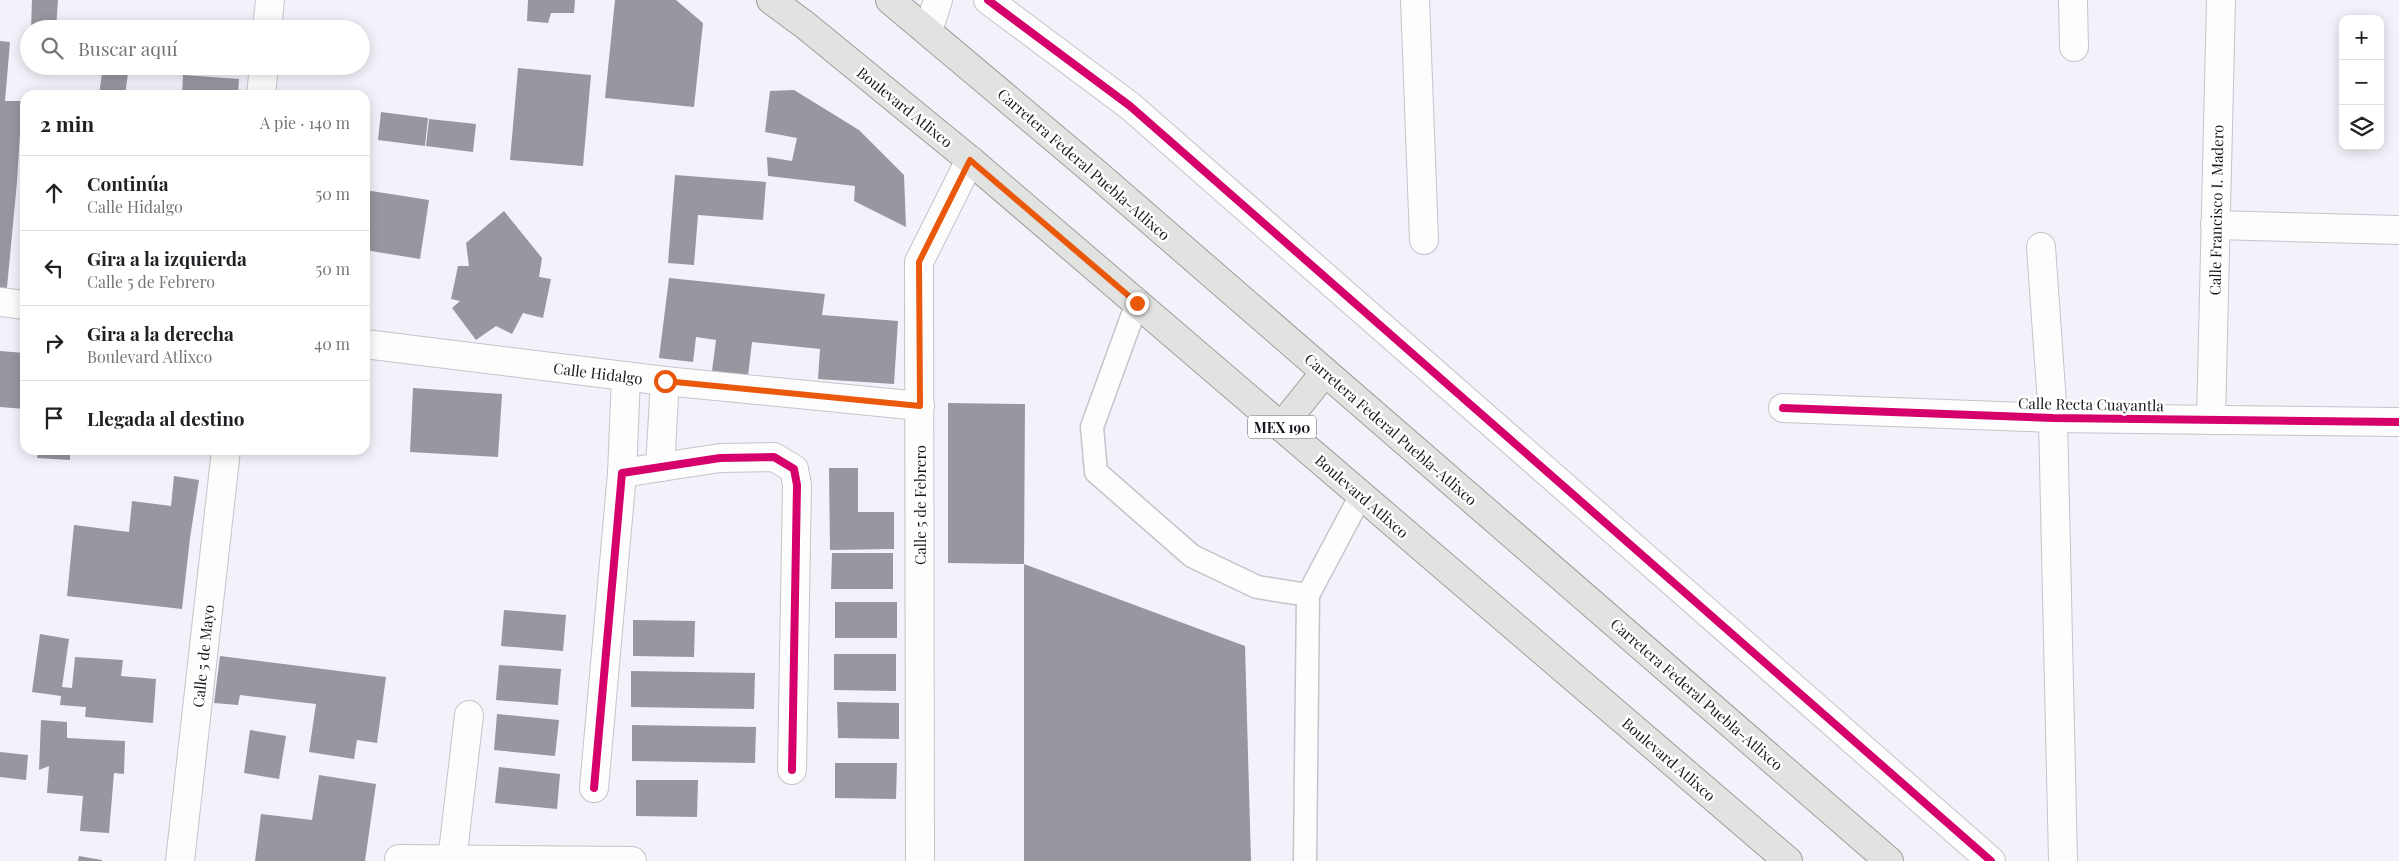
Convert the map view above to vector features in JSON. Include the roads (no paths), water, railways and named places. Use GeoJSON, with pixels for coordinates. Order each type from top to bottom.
{"type":"FeatureCollection","features":[{"type":"Feature","properties":{"kind":"main road","name":"Boulevard Atlixco"},"geometry":{"type":"LineString","coordinates":[[770,0],[805,25],[970,160],[1788,861]]}},
{"type":"Feature","properties":{"kind":"main road","name":"Carretera Federal Puebla-Atlixco"},"geometry":{"type":"LineString","coordinates":[[890,0],[1326,372],[1889,861]]}},
{"type":"Feature","properties":{"kind":"main road"},"geometry":{"type":"LineString","coordinates":[[1281,426],[1326,372]]}},
{"type":"Feature","properties":{"kind":"street"},"geometry":{"type":"LineString","coordinates":[[269,20],[270,0]]}},
{"type":"Feature","properties":{"kind":"street"},"geometry":{"type":"LineString","coordinates":[[928,31],[938,0]]}},
{"type":"Feature","properties":{"kind":"street"},"geometry":{"type":"LineString","coordinates":[[988,0],[1130,106],[1991,861]]}},
{"type":"Feature","properties":{"kind":"street"},"geometry":{"type":"LineString","coordinates":[[1414,0],[1424,240]]}},
{"type":"Feature","properties":{"kind":"street"},"geometry":{"type":"LineString","coordinates":[[2073,0],[2074,47]]}},
{"type":"Feature","properties":{"kind":"street","name":"Calle Francisco I. Madero"},"geometry":{"type":"LineString","coordinates":[[2211,420],[2221,0]]}},
{"type":"Feature","properties":{"kind":"street"},"geometry":{"type":"LineString","coordinates":[[262,90],[263,75]]}},
{"type":"Feature","properties":{"kind":"street","name":"Calle 5 de Febrero"},"geometry":{"type":"LineString","coordinates":[[920,861],[919,262],[970,160]]}},
{"type":"Feature","properties":{"kind":"street"},"geometry":{"type":"LineString","coordinates":[[2215,225],[2399,230]]}},
{"type":"Feature","properties":{"kind":"street"},"geometry":{"type":"LineString","coordinates":[[2041,247],[2053,418]]}},
{"type":"Feature","properties":{"kind":"street"},"geometry":{"type":"LineString","coordinates":[[0,302],[20,304]]}},
{"type":"Feature","properties":{"kind":"street","name":"Calle Hidalgo"},"geometry":{"type":"LineString","coordinates":[[370,345],[626,377],[920,406]]}},
{"type":"Feature","properties":{"kind":"street"},"geometry":{"type":"LineString","coordinates":[[594,788],[622,473],[626,377]]}},
{"type":"Feature","properties":{"kind":"street"},"geometry":{"type":"LineString","coordinates":[[660,467],[665,381]]}},
{"type":"Feature","properties":{"kind":"street","name":"Calle Recta Cuayantla"},"geometry":{"type":"LineString","coordinates":[[1783,408],[2053,418],[2399,422]]}},
{"type":"Feature","properties":{"kind":"street","name":"Calle Recta Cuayantla"},"geometry":{"type":"LineString","coordinates":[[2053,418],[2063,861]]}},
{"type":"Feature","properties":{"kind":"street","name":"Calle 5 de Mayo"},"geometry":{"type":"LineString","coordinates":[[180,861],[225,455]]}},
{"type":"Feature","properties":{"kind":"street"},"geometry":{"type":"LineString","coordinates":[[622,473],[720,458],[774,457],[794,469],[797,485],[792,770]]}},
{"type":"Feature","properties":{"kind":"street"},"geometry":{"type":"LineString","coordinates":[[452,861],[469,715]]}},
{"type":"Feature","properties":{"kind":"street"},"geometry":{"type":"LineString","coordinates":[[399,859],[452,861],[632,861]]}},
{"type":"Feature","properties":{"kind":"lane"},"geometry":{"type":"LineString","coordinates":[[1137,303],[1092,427],[1096,472],[1192,556],[1257,587],[1308,595]]}},
{"type":"Feature","properties":{"kind":"lane"},"geometry":{"type":"LineString","coordinates":[[1304,861],[1308,595],[1361,495]]}}]}
